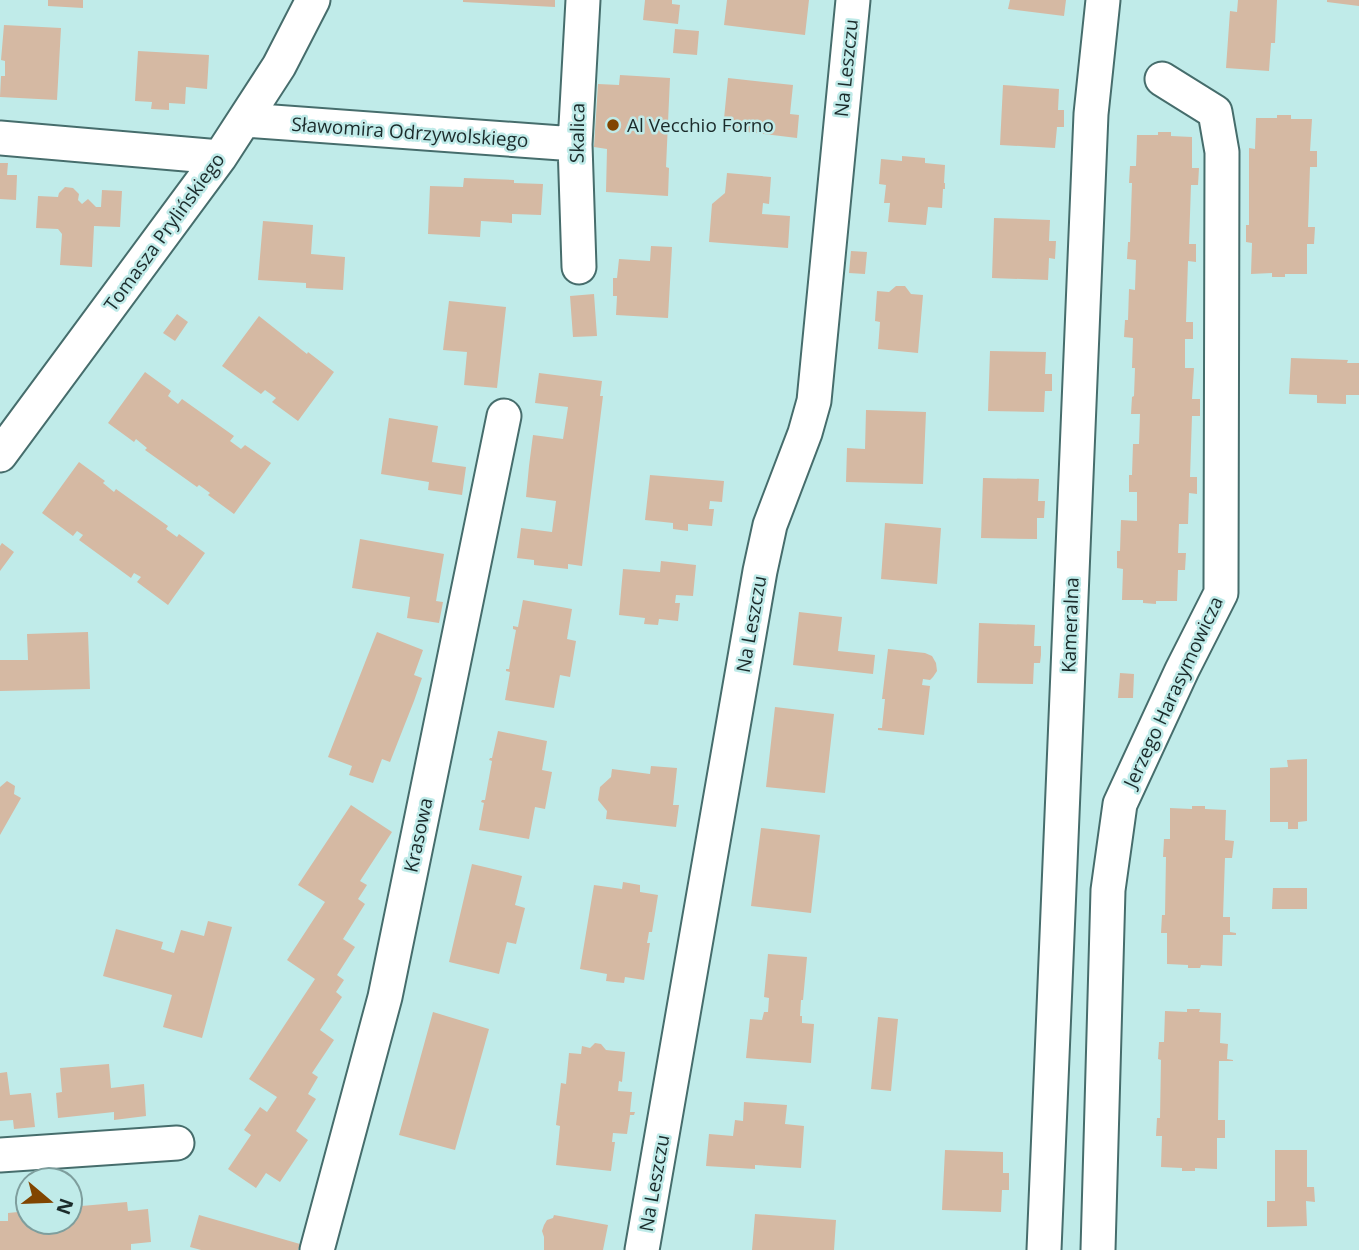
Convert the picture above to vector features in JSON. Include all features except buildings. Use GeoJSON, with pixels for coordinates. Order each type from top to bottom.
{"type":"FeatureCollection","features":[{"type":"Feature","properties":{"kind":"street","name":"Tomasza Prylińskiego"},"geometry":{"type":"LineString","coordinates":[[0,455],[220,157],[279,66],[313,0]]}},
{"type":"Feature","properties":{"kind":"street","name":"Skalica"},"geometry":{"type":"LineString","coordinates":[[579,267],[575,144],[583,0]]}},
{"type":"Feature","properties":{"kind":"street","name":"Na Leszczu"},"geometry":{"type":"LineString","coordinates":[[642,1250],[760,571],[770,525],[805,433],[814,401],[853,0]]}},
{"type":"Feature","properties":{"kind":"street","name":"Kameralna"},"geometry":{"type":"LineString","coordinates":[[1044,1250],[1091,114],[1103,0]]}},
{"type":"Feature","properties":{"kind":"street","name":"Jerzego Harasymowicza"},"geometry":{"type":"LineString","coordinates":[[1098,1250],[1108,890],[1120,804],[1182,670],[1222,593],[1222,152],[1215,112],[1162,79]]}},
{"type":"Feature","properties":{"kind":"street","name":"Sławomira Odrzywolskiego"},"geometry":{"type":"LineString","coordinates":[[244,120],[575,144]]}},
{"type":"Feature","properties":{"kind":"street"},"geometry":{"type":"LineString","coordinates":[[0,138],[220,157]]}},
{"type":"Feature","properties":{"kind":"street","name":"Krasowa"},"geometry":{"type":"LineString","coordinates":[[317,1250],[385,997],[504,416]]}},
{"type":"Feature","properties":{"kind":"street"},"geometry":{"type":"LineString","coordinates":[[0,1155],[177,1143]]}},
{"type":"Feature","properties":{"kind":"place","name":"Al Vecchio Forno"},"geometry":{"type":"Point","coordinates":[613,125]}}]}
